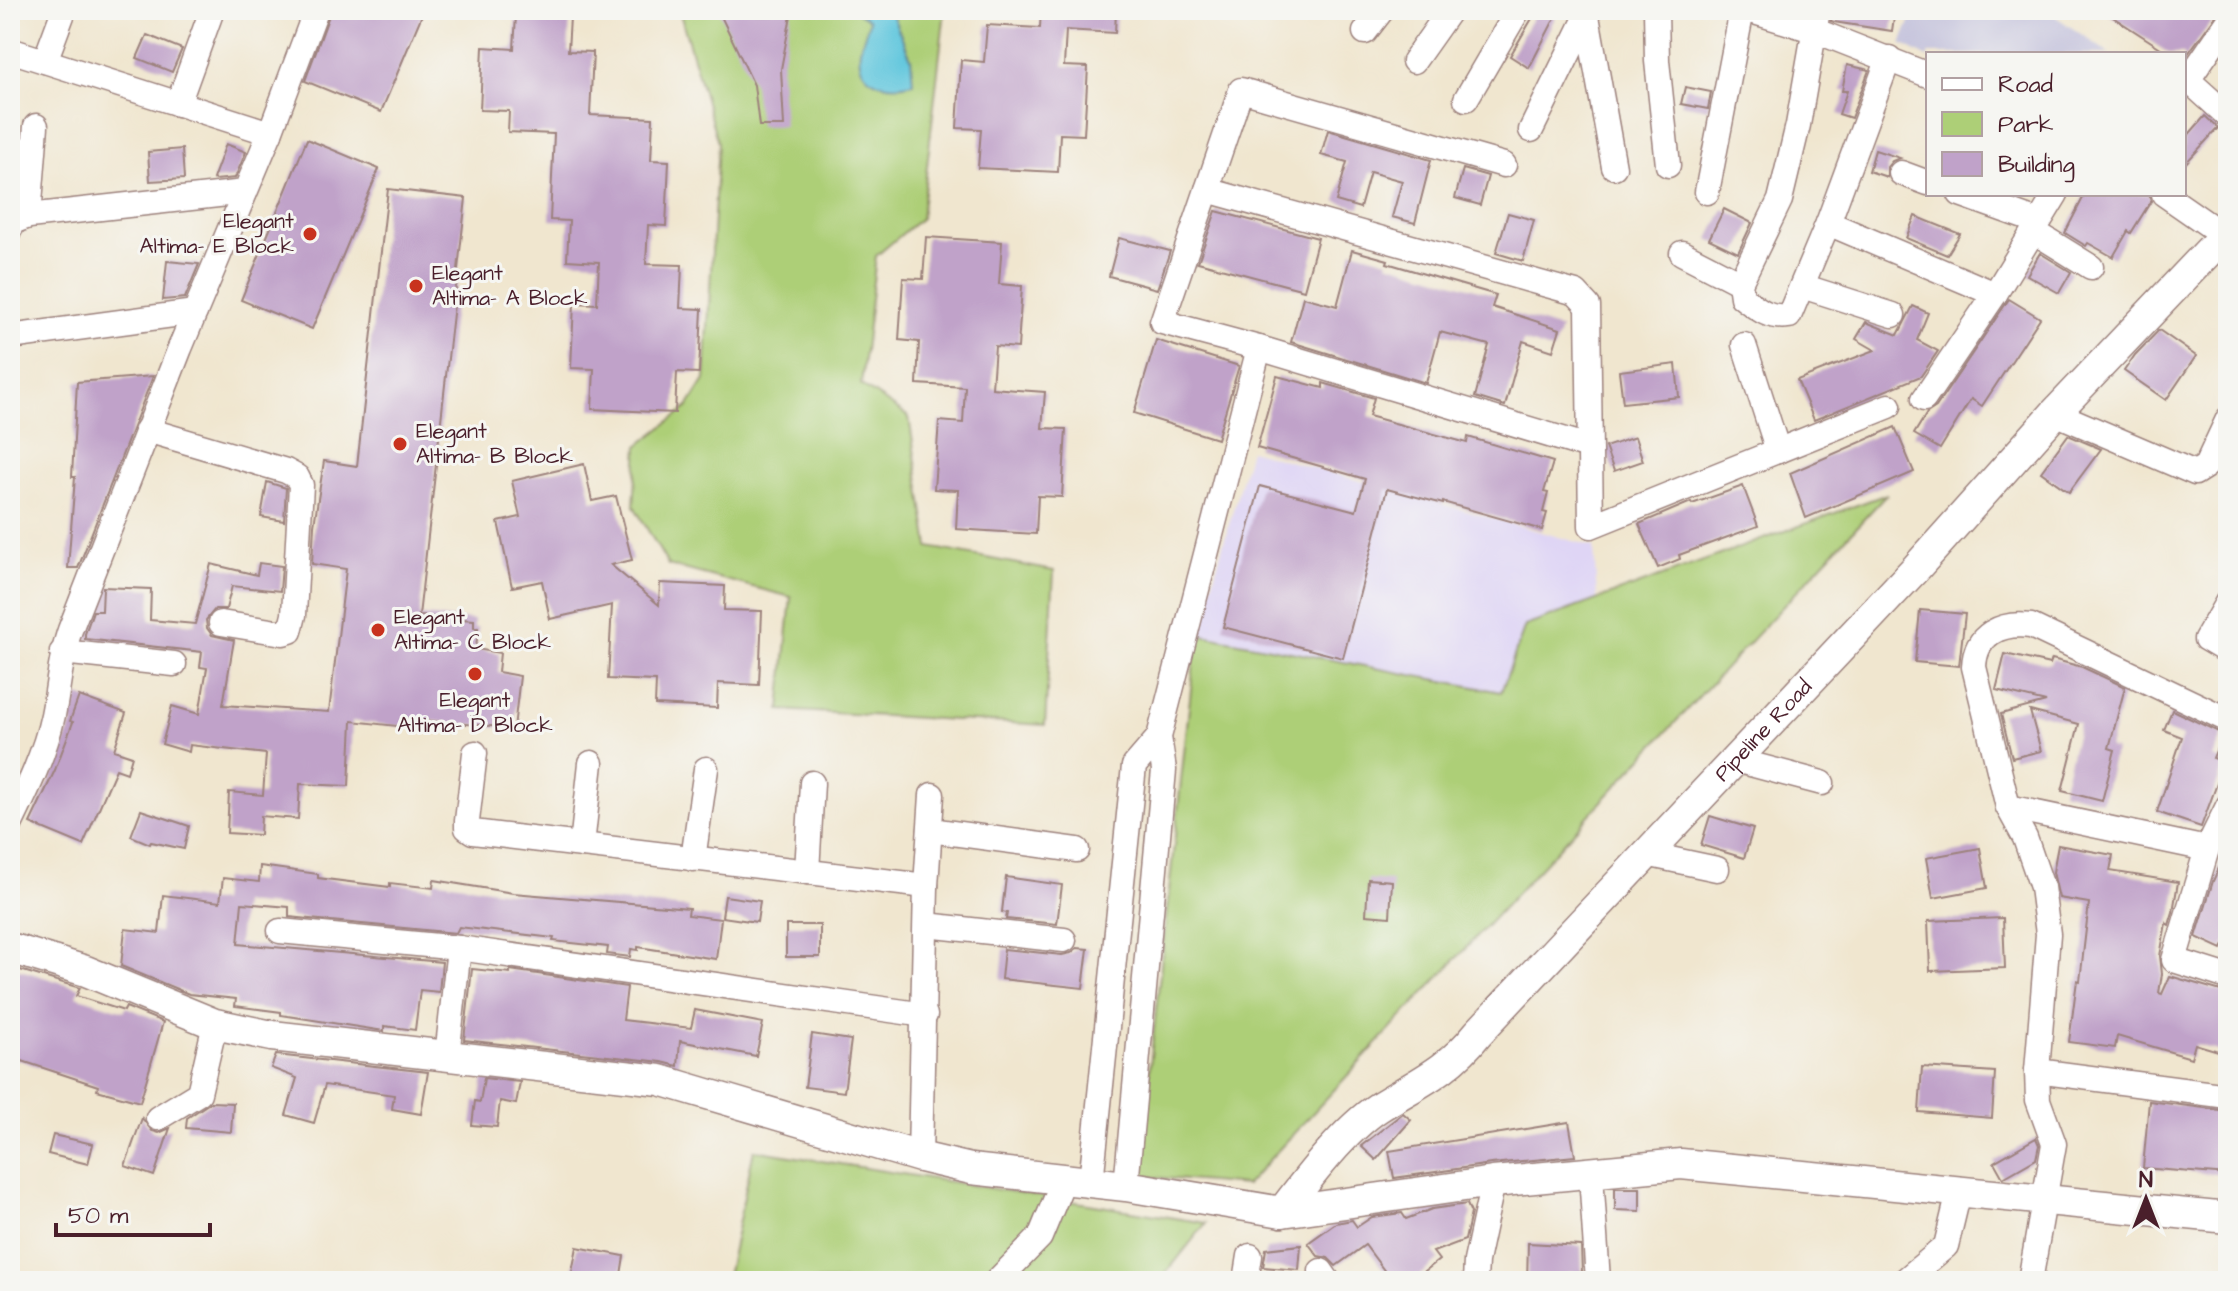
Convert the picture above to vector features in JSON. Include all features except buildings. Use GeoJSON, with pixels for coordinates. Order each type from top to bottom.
{"type":"FeatureCollection","features":[{"type":"Feature","properties":{"kind":"street"},"geometry":{"type":"LineString","coordinates":[[45,61],[64,10]]}},
{"type":"Feature","properties":{"kind":"street"},"geometry":{"type":"LineString","coordinates":[[178,104],[212,10]]}},
{"type":"Feature","properties":{"kind":"street"},"geometry":{"type":"LineString","coordinates":[[10,825],[40,759],[52,717],[62,652],[147,430],[270,133],[316,10]]}},
{"type":"Feature","properties":{"kind":"street"},"geometry":{"type":"LineString","coordinates":[[1365,32],[1382,10]]}},
{"type":"Feature","properties":{"kind":"street"},"geometry":{"type":"LineString","coordinates":[[1414,61],[1450,10]]}},
{"type":"Feature","properties":{"kind":"street"},"geometry":{"type":"LineString","coordinates":[[1466,99],[1518,10]]}},
{"type":"Feature","properties":{"kind":"street"},"geometry":{"type":"LineString","coordinates":[[1656,10],[1657,61],[1668,165]]}},
{"type":"Feature","properties":{"kind":"street"},"geometry":{"type":"LineString","coordinates":[[1707,192],[1745,10],[1817,21],[1926,74]]}},
{"type":"Feature","properties":{"kind":"street"},"geometry":{"type":"LineString","coordinates":[[1531,130],[1588,13]]}},
{"type":"Feature","properties":{"kind":"street"},"geometry":{"type":"LineString","coordinates":[[1588,13],[1614,167]]}},
{"type":"Feature","properties":{"kind":"street"},"geometry":{"type":"LineString","coordinates":[[1817,21],[1780,200],[1740,283],[1742,297],[1759,310],[1776,318],[1789,316],[1828,223],[1889,58]]}},
{"type":"Feature","properties":{"kind":"street"},"geometry":{"type":"LineString","coordinates":[[2228,22],[2188,80],[2228,116]]}},
{"type":"Feature","properties":{"kind":"street"},"geometry":{"type":"LineString","coordinates":[[10,50],[270,133]]}},
{"type":"Feature","properties":{"kind":"street"},"geometry":{"type":"LineString","coordinates":[[1504,165],[1241,90],[1162,322],[1589,447]]}},
{"type":"Feature","properties":{"kind":"street"},"geometry":{"type":"LineString","coordinates":[[36,126],[19,222],[245,192]]}},
{"type":"Feature","properties":{"kind":"street"},"geometry":{"type":"LineString","coordinates":[[1901,173],[1926,182]]}},
{"type":"Feature","properties":{"kind":"street"},"geometry":{"type":"LineString","coordinates":[[1207,190],[1576,293],[1588,306],[1591,526],[1889,406]]}},
{"type":"Feature","properties":{"kind":"street"},"geometry":{"type":"LineString","coordinates":[[1965,196],[2035,226],[2091,267]]}},
{"type":"Feature","properties":{"kind":"street"},"geometry":{"type":"LineString","coordinates":[[1924,399],[1995,294],[2055,196]]}},
{"type":"Feature","properties":{"kind":"street"},"geometry":{"type":"LineString","coordinates":[[2167,196],[2226,233]]}},
{"type":"Feature","properties":{"kind":"street"},"geometry":{"type":"LineString","coordinates":[[1828,223],[1995,294]]}},
{"type":"Feature","properties":{"kind":"street","name":"Pipeline Road"},"geometry":{"type":"LineString","coordinates":[[1282,1212],[1321,1161],[1377,1108],[1429,1078],[1461,1054],[2226,233]]}},
{"type":"Feature","properties":{"kind":"street"},"geometry":{"type":"LineString","coordinates":[[1682,253],[1740,283]]}},
{"type":"Feature","properties":{"kind":"street"},"geometry":{"type":"LineString","coordinates":[[1802,286],[1893,315]]}},
{"type":"Feature","properties":{"kind":"street"},"geometry":{"type":"LineString","coordinates":[[10,337],[195,312]]}},
{"type":"Feature","properties":{"kind":"street"},"geometry":{"type":"LineString","coordinates":[[1744,345],[1778,451]]}},
{"type":"Feature","properties":{"kind":"street"},"geometry":{"type":"LineString","coordinates":[[1126,1186],[1164,770],[1159,737],[1259,348]]}},
{"type":"Feature","properties":{"kind":"street"},"geometry":{"type":"LineString","coordinates":[[2055,413],[2195,473],[2206,466],[2228,419]]}},
{"type":"Feature","properties":{"kind":"street"},"geometry":{"type":"LineString","coordinates":[[147,430],[291,473],[301,485],[294,615],[290,631],[283,633],[221,623]]}},
{"type":"Feature","properties":{"kind":"street"},"geometry":{"type":"LineString","coordinates":[[2228,601],[2206,639],[2228,652]]}},
{"type":"Feature","properties":{"kind":"street"},"geometry":{"type":"LineString","coordinates":[[2030,1281],[2054,1144],[2038,1100],[2037,1071],[2048,934],[2042,887],[2025,838],[2008,807],[1974,667],[1978,645],[2000,627],[2014,623],[2031,626],[2228,720]]}},
{"type":"Feature","properties":{"kind":"street"},"geometry":{"type":"LineString","coordinates":[[62,652],[174,664]]}},
{"type":"Feature","properties":{"kind":"street"},"geometry":{"type":"LineString","coordinates":[[997,1281],[1040,1237],[1077,1181],[1134,766],[1159,737]]}},
{"type":"Feature","properties":{"kind":"street"},"geometry":{"type":"LineString","coordinates":[[475,753],[467,821],[467,828],[473,832],[926,886]]}},
{"type":"Feature","properties":{"kind":"street"},"geometry":{"type":"LineString","coordinates":[[1735,760],[1822,783]]}},
{"type":"Feature","properties":{"kind":"street"},"geometry":{"type":"LineString","coordinates":[[582,845],[591,763]]}},
{"type":"Feature","properties":{"kind":"street"},"geometry":{"type":"LineString","coordinates":[[693,859],[706,769]]}},
{"type":"Feature","properties":{"kind":"street"},"geometry":{"type":"LineString","coordinates":[[807,872],[812,783]]}},
{"type":"Feature","properties":{"kind":"street"},"geometry":{"type":"LineString","coordinates":[[920,1157],[926,886],[932,795]]}},
{"type":"Feature","properties":{"kind":"street"},"geometry":{"type":"LineString","coordinates":[[2228,806],[2207,849],[2174,960],[2228,977]]}},
{"type":"Feature","properties":{"kind":"street"},"geometry":{"type":"LineString","coordinates":[[2008,807],[2207,849]]}},
{"type":"Feature","properties":{"kind":"street"},"geometry":{"type":"LineString","coordinates":[[930,830],[1077,850]]}},
{"type":"Feature","properties":{"kind":"street"},"geometry":{"type":"LineString","coordinates":[[1646,854],[1717,869]]}},
{"type":"Feature","properties":{"kind":"street"},"geometry":{"type":"LineString","coordinates":[[926,925],[1064,940]]}},
{"type":"Feature","properties":{"kind":"street"},"geometry":{"type":"LineString","coordinates":[[280,931],[459,948],[925,1015]]}},
{"type":"Feature","properties":{"kind":"street"},"geometry":{"type":"LineString","coordinates":[[10,948],[86,971],[215,1024],[272,1036],[660,1080],[920,1157],[971,1169],[1126,1186],[1282,1212],[1493,1182],[1681,1164],[2228,1218]]}},
{"type":"Feature","properties":{"kind":"street"},"geometry":{"type":"LineString","coordinates":[[447,1056],[459,948]]}},
{"type":"Feature","properties":{"kind":"street"},"geometry":{"type":"LineString","coordinates":[[158,1118],[199,1093],[215,1024]]}},
{"type":"Feature","properties":{"kind":"street"},"geometry":{"type":"LineString","coordinates":[[2037,1071],[2228,1096]]}},
{"type":"Feature","properties":{"kind":"street"},"geometry":{"type":"LineString","coordinates":[[1591,1174],[1598,1281]]}},
{"type":"Feature","properties":{"kind":"street"},"geometry":{"type":"LineString","coordinates":[[1475,1281],[1476,1261],[1493,1182]]}},
{"type":"Feature","properties":{"kind":"street"},"geometry":{"type":"LineString","coordinates":[[1904,1281],[1946,1246],[1959,1192]]}},
{"type":"Feature","properties":{"kind":"street"},"geometry":{"type":"LineString","coordinates":[[1246,1281],[1250,1256]]}},
{"type":"Feature","properties":{"kind":"shaded area"},"geometry":{"type":"Polygon","coordinates":[[[1915,10],[2046,10],[2107,52],[1926,52],[1926,57],[1901,44],[1915,10]]]}},
{"type":"Feature","properties":{"kind":"shaded area"},"geometry":{"type":"Polygon","coordinates":[[[1250,450],[1594,547],[1597,600],[1525,626],[1502,692],[1198,634],[1250,450]]]}},
{"type":"Feature","properties":{"kind":"green space"},"geometry":{"type":"Polygon","coordinates":[[[679,10],[945,10],[921,218],[876,256],[861,385],[909,417],[929,547],[1054,571],[1045,725],[780,710],[791,597],[668,565],[634,506],[638,446],[688,407],[705,380],[718,143],[679,10]]]}},
{"type":"Feature","properties":{"kind":"green space"},"geometry":{"type":"Polygon","coordinates":[[[1887,494],[1246,1185],[1138,1176],[1197,634],[1501,692],[1525,626],[1887,494]]]}},
{"type":"Feature","properties":{"kind":"green space"},"geometry":{"type":"Polygon","coordinates":[[[754,1150],[1206,1223],[1160,1281],[726,1281],[754,1150]]]}},
{"type":"Feature","properties":{"kind":"water"},"geometry":{"type":"Polygon","coordinates":[[[854,10],[890,10],[911,58],[913,83],[884,84],[868,77],[860,61],[860,50],[869,20],[854,10]]]}},
{"type":"Feature","properties":{"kind":"place","name":"Elegant Altima- E Block"},"geometry":{"type":"Point","coordinates":[310,234]}},
{"type":"Feature","properties":{"kind":"place","name":"Elegant Altima- A Block"},"geometry":{"type":"Point","coordinates":[416,286]}},
{"type":"Feature","properties":{"kind":"place","name":"Elegant Altima- B Block"},"geometry":{"type":"Point","coordinates":[400,444]}},
{"type":"Feature","properties":{"kind":"place","name":"Elegant Altima- C Block"},"geometry":{"type":"Point","coordinates":[378,630]}},
{"type":"Feature","properties":{"kind":"place","name":"Elegant Altima- D Block"},"geometry":{"type":"Point","coordinates":[475,674]}}]}
